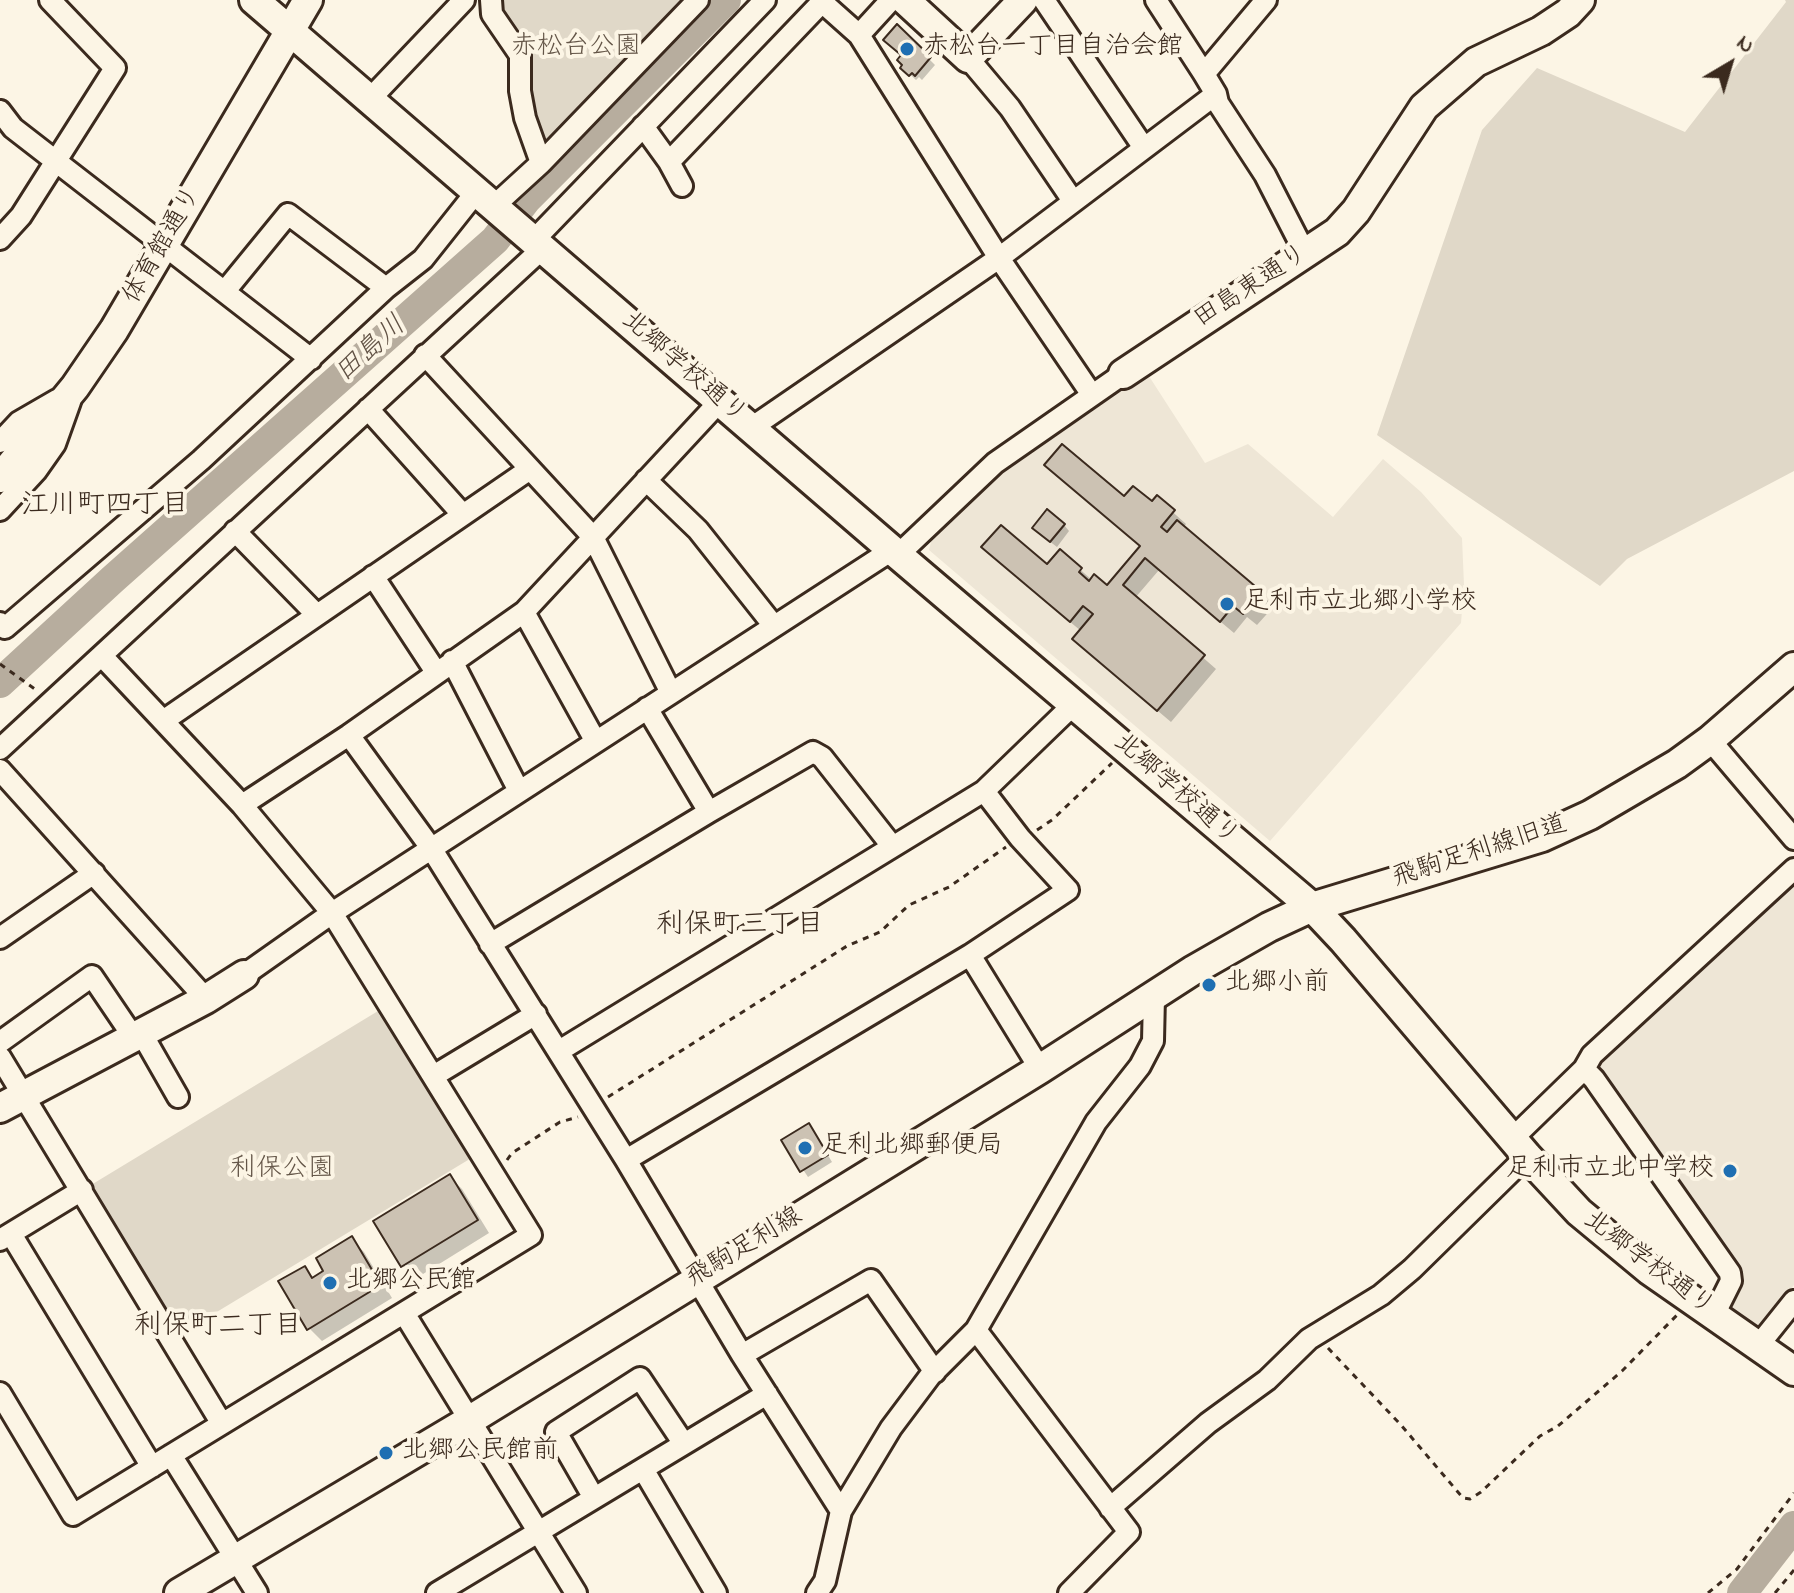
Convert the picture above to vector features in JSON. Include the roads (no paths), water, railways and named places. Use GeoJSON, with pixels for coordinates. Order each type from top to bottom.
{"type":"FeatureCollection","features":[{"type":"Feature","properties":{"kind":"street"},"geometry":{"type":"LineString","coordinates":[[0,239],[21,216],[115,68],[50,0]]}},
{"type":"Feature","properties":{"kind":"street"},"geometry":{"type":"LineString","coordinates":[[254,0],[490,202]]}},
{"type":"Feature","properties":{"kind":"street","name":"体育館通り"},"geometry":{"type":"LineString","coordinates":[[0,478],[75,387],[122,317],[308,0]]}},
{"type":"Feature","properties":{"kind":"street"},"geometry":{"type":"LineString","coordinates":[[370,99],[464,0]]}},
{"type":"Feature","properties":{"kind":"street"},"geometry":{"type":"LineString","coordinates":[[491,0],[492,14],[520,55],[520,91],[525,118],[541,163]]}},
{"type":"Feature","properties":{"kind":"street"},"geometry":{"type":"LineString","coordinates":[[0,623],[5,628],[201,460],[386,288],[541,163],[698,0]]}},
{"type":"Feature","properties":{"kind":"street"},"geometry":{"type":"LineString","coordinates":[[0,749],[425,355],[765,0]]}},
{"type":"Feature","properties":{"kind":"street"},"geometry":{"type":"LineString","coordinates":[[859,35],[891,0]]}},
{"type":"Feature","properties":{"kind":"street"},"geometry":{"type":"LineString","coordinates":[[905,0],[968,58],[1010,108],[1073,201]]}},
{"type":"Feature","properties":{"kind":"street"},"geometry":{"type":"LineString","coordinates":[[968,58],[1023,0]]}},
{"type":"Feature","properties":{"kind":"street"},"geometry":{"type":"LineString","coordinates":[[1044,0],[1144,148]]}},
{"type":"Feature","properties":{"kind":"street"},"geometry":{"type":"LineString","coordinates":[[1156,0],[1265,175],[1305,253]]}},
{"type":"Feature","properties":{"kind":"street"},"geometry":{"type":"LineString","coordinates":[[1204,74],[1266,0]]}},
{"type":"Feature","properties":{"kind":"street","name":"田島東通り"},"geometry":{"type":"LineString","coordinates":[[244,975],[431,848],[774,626],[895,552],[995,463],[1337,232],[1356,211],[1424,107],[1476,62],[1541,31],[1568,13],[1580,0]]}},
{"type":"Feature","properties":{"kind":"street"},"geometry":{"type":"LineString","coordinates":[[669,162],[822,2],[859,35],[999,258],[1092,395]]}},
{"type":"Feature","properties":{"kind":"street"},"geometry":{"type":"LineString","coordinates":[[751,428],[999,258],[1216,94]]}},
{"type":"Feature","properties":{"kind":"street"},"geometry":{"type":"LineString","coordinates":[[0,111],[13,128],[311,359]]}},
{"type":"Feature","properties":{"kind":"street"},"geometry":{"type":"LineString","coordinates":[[643,126],[682,186]]}},
{"type":"Feature","properties":{"kind":"street","name":"北郷学校通り"},"geometry":{"type":"LineString","coordinates":[[490,202],[1312,907],[1520,1148],[1601,1233],[1794,1371]]}},
{"type":"Feature","properties":{"kind":"street"},"geometry":{"type":"LineString","coordinates":[[225,291],[288,214],[386,288]]}},
{"type":"Feature","properties":{"kind":"street"},"geometry":{"type":"LineString","coordinates":[[425,355],[593,537],[671,693]]}},
{"type":"Feature","properties":{"kind":"street"},"geometry":{"type":"LineString","coordinates":[[0,442],[19,422],[75,387]]}},
{"type":"Feature","properties":{"kind":"street"},"geometry":{"type":"LineString","coordinates":[[0,510],[36,471],[55,444],[75,387]]}},
{"type":"Feature","properties":{"kind":"street"},"geometry":{"type":"LineString","coordinates":[[242,805],[349,735],[524,612],[720,401]]}},
{"type":"Feature","properties":{"kind":"street"},"geometry":{"type":"LineString","coordinates":[[368,409],[463,515]]}},
{"type":"Feature","properties":{"kind":"street"},"geometry":{"type":"LineString","coordinates":[[163,721],[530,469]]}},
{"type":"Feature","properties":{"kind":"street"},"geometry":{"type":"LineString","coordinates":[[646,480],[698,530],[774,626]]}},
{"type":"Feature","properties":{"kind":"street"},"geometry":{"type":"LineString","coordinates":[[235,531],[317,615]]}},
{"type":"Feature","properties":{"kind":"street"},"geometry":{"type":"LineString","coordinates":[[373,576],[444,666],[519,791]]}},
{"type":"Feature","properties":{"kind":"street"},"geometry":{"type":"LineString","coordinates":[[524,612],[596,742]]}},
{"type":"Feature","properties":{"kind":"street"},"geometry":{"type":"LineString","coordinates":[[0,1393],[73,1515],[531,1235],[435,1075],[332,913],[242,805],[102,656]]}},
{"type":"Feature","properties":{"kind":"street","name":"飛駒足利線旧道"},"geometry":{"type":"LineString","coordinates":[[1312,907],[1542,837],[1590,815],[1651,781],[1710,740],[1794,667]]}},
{"type":"Feature","properties":{"kind":"street"},"geometry":{"type":"LineString","coordinates":[[559,1051],[984,791],[1074,704]]}},
{"type":"Feature","properties":{"kind":"street"},"geometry":{"type":"LineString","coordinates":[[647,708],[709,812]]}},
{"type":"Feature","properties":{"kind":"street"},"geometry":{"type":"LineString","coordinates":[[349,735],[431,848],[841,1511]]}},
{"type":"Feature","properties":{"kind":"street"},"geometry":{"type":"LineString","coordinates":[[1710,740],[1794,839]]}},
{"type":"Feature","properties":{"kind":"street"},"geometry":{"type":"LineString","coordinates":[[490,944],[813,752],[822,757],[892,846]]}},
{"type":"Feature","properties":{"kind":"street"},"geometry":{"type":"LineString","coordinates":[[0,770],[206,999]]}},
{"type":"Feature","properties":{"kind":"street"},"geometry":{"type":"LineString","coordinates":[[626,1160],[970,955],[1068,890],[1020,838],[984,791]]}},
{"type":"Feature","properties":{"kind":"street"},"geometry":{"type":"LineString","coordinates":[[1110,1508],[1208,1423],[1267,1380],[1316,1334],[1381,1295],[1412,1269],[1520,1148],[1592,1055],[1794,869]]}},
{"type":"Feature","properties":{"kind":"street"},"geometry":{"type":"LineString","coordinates":[[0,938],[94,873]]}},
{"type":"Feature","properties":{"kind":"street","name":"飛駒足利線"},"geometry":{"type":"LineString","coordinates":[[179,1593],[470,1420],[1154,996],[1269,927],[1312,907]]}},
{"type":"Feature","properties":{"kind":"street"},"geometry":{"type":"LineString","coordinates":[[970,955],[1040,1069]]}},
{"type":"Feature","properties":{"kind":"street"},"geometry":{"type":"LineString","coordinates":[[0,1108],[206,999],[244,975]]}},
{"type":"Feature","properties":{"kind":"street"},"geometry":{"type":"LineString","coordinates":[[0,1042],[92,976],[138,1036],[178,1097]]}},
{"type":"Feature","properties":{"kind":"street"},"geometry":{"type":"LineString","coordinates":[[826,1589],[841,1511],[891,1428],[935,1372],[976,1330],[1096,1122],[1140,1066],[1153,1041],[1154,996]]}},
{"type":"Feature","properties":{"kind":"street"},"geometry":{"type":"LineString","coordinates":[[435,1075],[536,1014]]}},
{"type":"Feature","properties":{"kind":"street"},"geometry":{"type":"LineString","coordinates":[[0,1057],[222,1424]]}},
{"type":"Feature","properties":{"kind":"street"},"geometry":{"type":"LineString","coordinates":[[1584,1069],[1730,1273],[1731,1281],[1714,1315]]}},
{"type":"Feature","properties":{"kind":"street"},"geometry":{"type":"LineString","coordinates":[[82,1190],[6,1237],[152,1467]]}},
{"type":"Feature","properties":{"kind":"street"},"geometry":{"type":"LineString","coordinates":[[742,1355],[871,1280],[935,1372]]}},
{"type":"Feature","properties":{"kind":"street"},"geometry":{"type":"LineString","coordinates":[[1758,1346],[1794,1301]]}},
{"type":"Feature","properties":{"kind":"street"},"geometry":{"type":"LineString","coordinates":[[404,1313],[576,1593]]}},
{"type":"Feature","properties":{"kind":"street"},"geometry":{"type":"LineString","coordinates":[[976,1330],[1129,1532],[1069,1593]]}},
{"type":"Feature","properties":{"kind":"street"},"geometry":{"type":"LineString","coordinates":[[594,1498],[556,1432],[640,1378],[684,1444]]}},
{"type":"Feature","properties":{"kind":"street"},"geometry":{"type":"LineString","coordinates":[[437,1593],[767,1394]]}},
{"type":"Feature","properties":{"kind":"street"},"geometry":{"type":"LineString","coordinates":[[171,1455],[257,1593]]}},
{"type":"Feature","properties":{"kind":"street"},"geometry":{"type":"LineString","coordinates":[[643,1469],[716,1593]]}},
{"type":"Feature","properties":{"kind":"waterway","name":"田島川"},"geometry":{"type":"LineString","coordinates":[[0,683],[495,240],[526,200],[726,0]]}},
{"type":"Feature","properties":{"kind":"waterway"},"geometry":{"type":"LineString","coordinates":[[1742,1593],[1794,1526]]}},
{"type":"Feature","properties":{"kind":"place","name":"赤松台一丁目自治会館"},"geometry":{"type":"Point","coordinates":[907,49]}},
{"type":"Feature","properties":{"kind":"place","name":"足利市立北郷小学校"},"geometry":{"type":"Point","coordinates":[1227,604]}},
{"type":"Feature","properties":{"kind":"place","name":"北郷小前"},"geometry":{"type":"Point","coordinates":[1209,985]}},
{"type":"Feature","properties":{"kind":"place","name":"足利北郷郵便局"},"geometry":{"type":"Point","coordinates":[805,1148]}},
{"type":"Feature","properties":{"kind":"place","name":"足利市立北中学校"},"geometry":{"type":"Point","coordinates":[1730,1171]}},
{"type":"Feature","properties":{"kind":"place","name":"北郷公民館"},"geometry":{"type":"Point","coordinates":[330,1283]}},
{"type":"Feature","properties":{"kind":"place","name":"北郷公民館前"},"geometry":{"type":"Point","coordinates":[386,1453]}},
{"type":"Feature","properties":{"kind":"district","name":"江川町四丁目"},"geometry":{"type":"Point","coordinates":[105,507]}},
{"type":"Feature","properties":{"kind":"district","name":"利保町三丁目"},"geometry":{"type":"Point","coordinates":[740,927]}},
{"type":"Feature","properties":{"kind":"district","name":"利保町二丁目"},"geometry":{"type":"Point","coordinates":[218,1328]}},
{"type":"Feature","properties":{"kind":"park label","name":"赤松台公園"},"geometry":{"type":"Point","coordinates":[576,49]}},
{"type":"Feature","properties":{"kind":"park label","name":"利保公園"},"geometry":{"type":"Point","coordinates":[282,1171]}}]}
